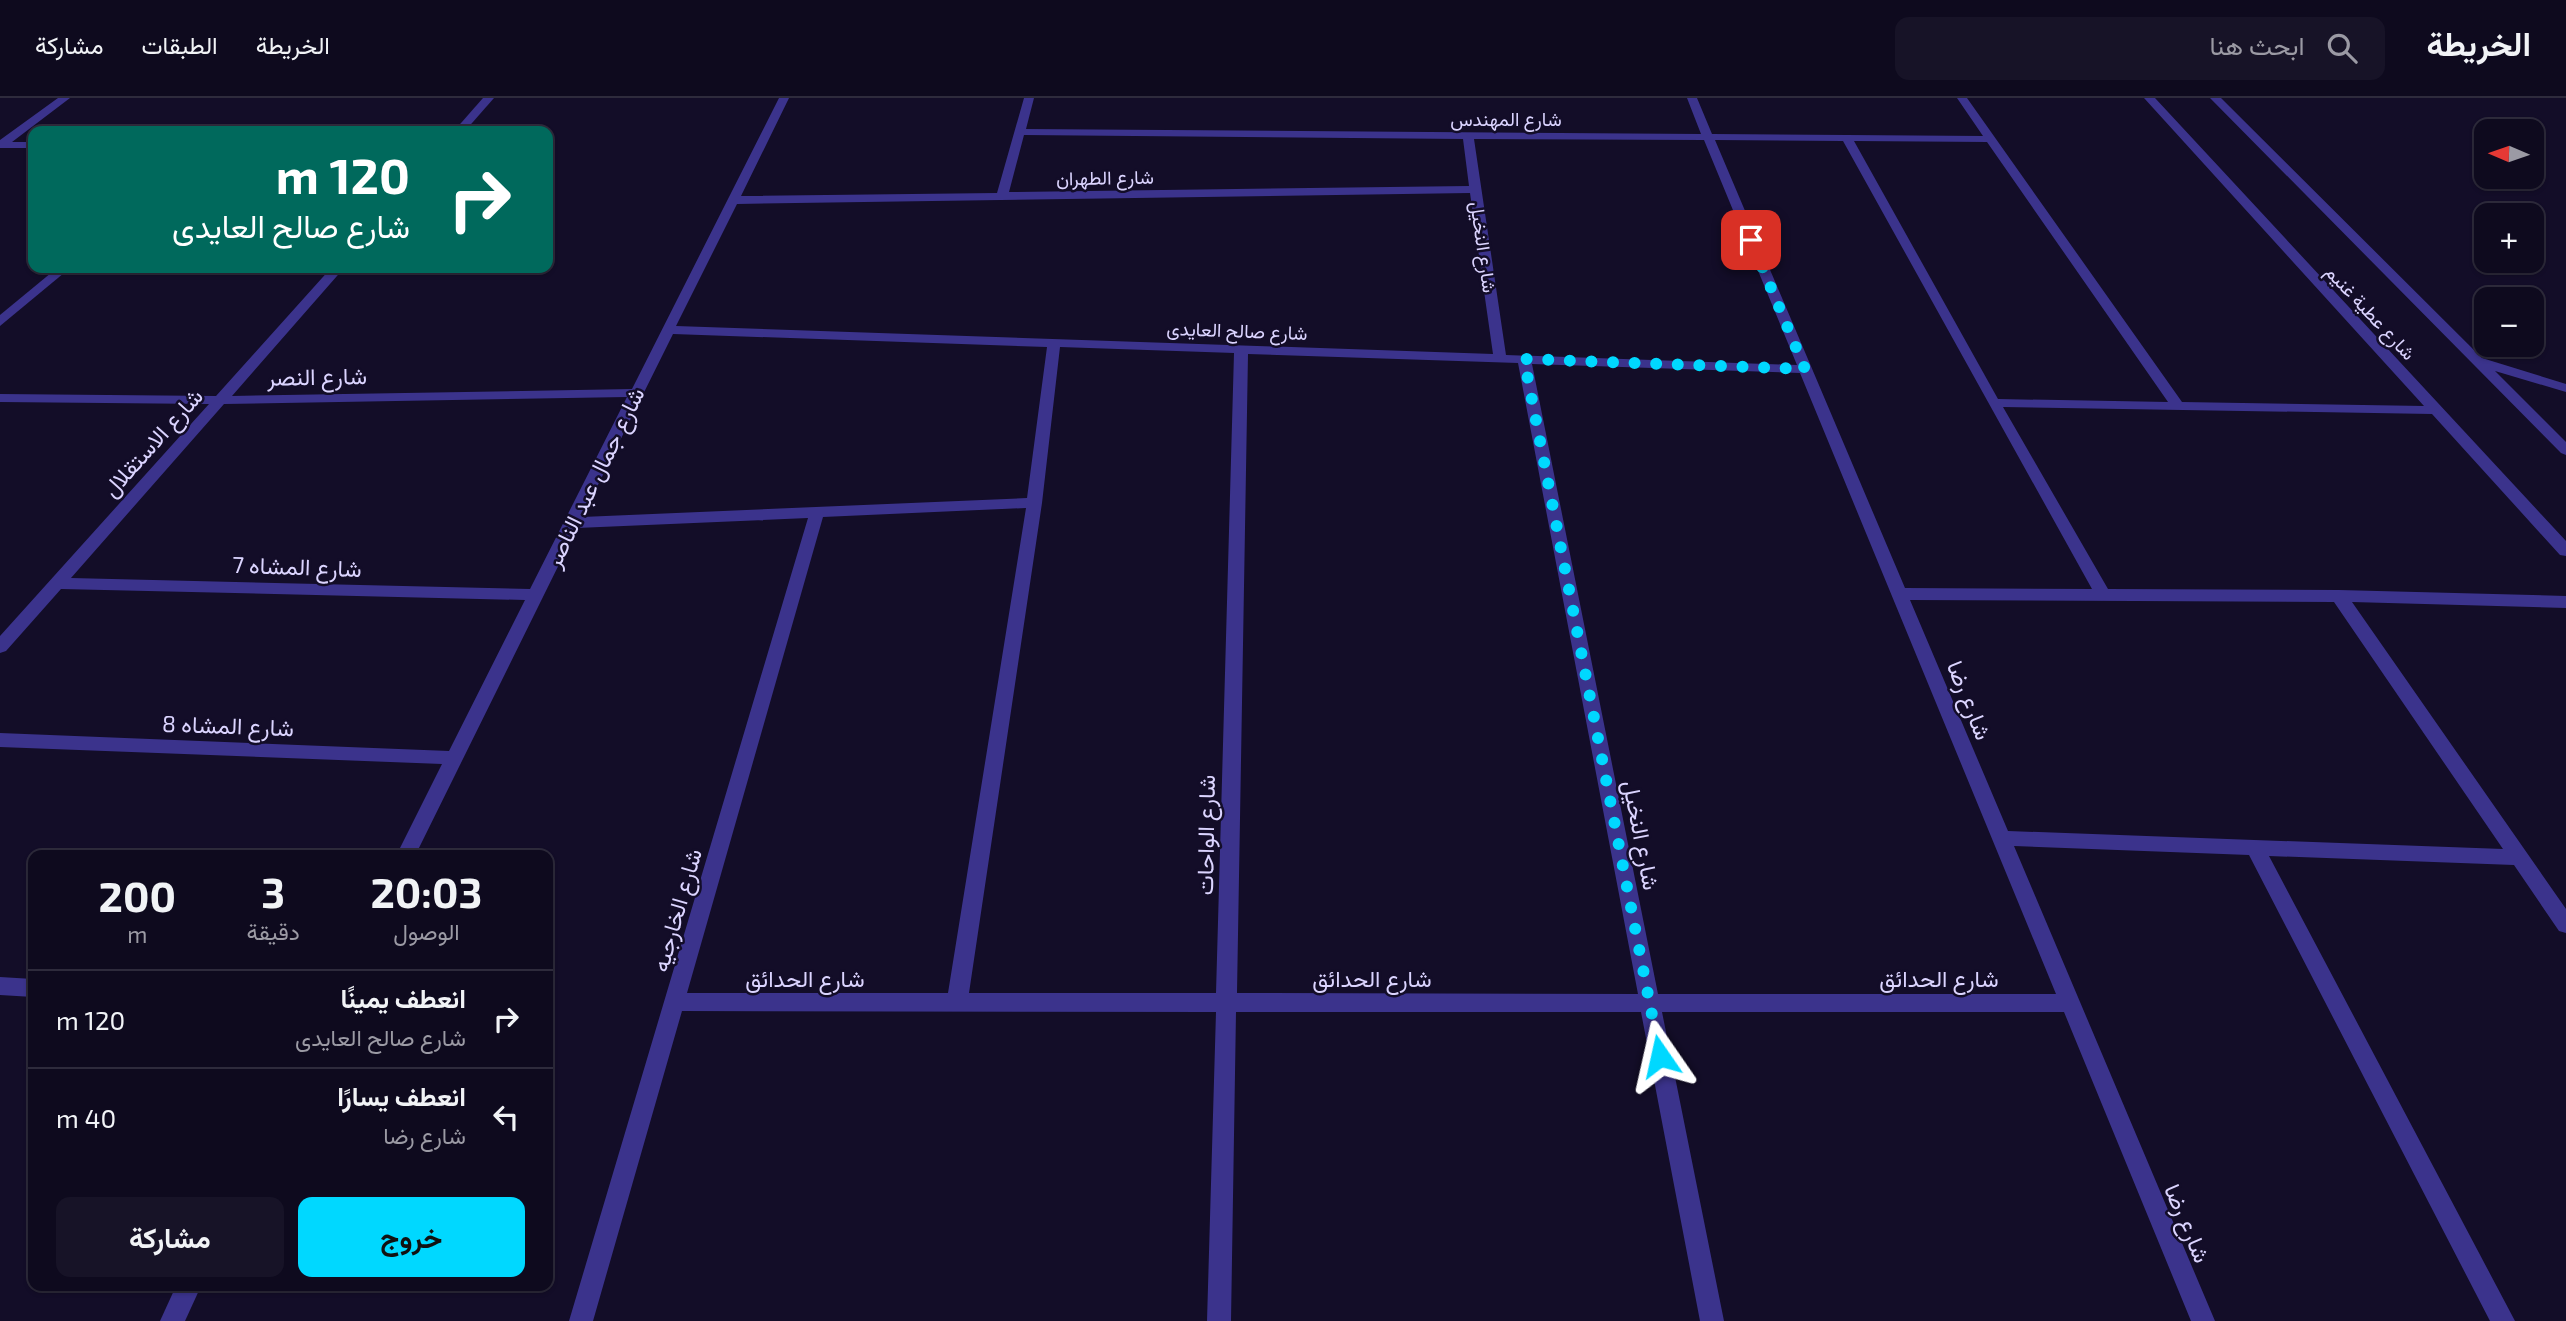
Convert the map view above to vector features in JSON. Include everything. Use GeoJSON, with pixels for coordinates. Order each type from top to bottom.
{"type":"FeatureCollection","features":[{"type":"Feature","properties":{"kind":"street"},"geometry":{"type":"LineString","coordinates":[[0,145],[65,98]]}},
{"type":"Feature","properties":{"kind":"street"},"geometry":{"type":"LineString","coordinates":[[464,126],[489,98]]}},
{"type":"Feature","properties":{"kind":"street","name":"شارع جمال عبد الناصر"},"geometry":{"type":"LineString","coordinates":[[408,850],[785,98]]}},
{"type":"Feature","properties":{"kind":"street"},"geometry":{"type":"LineString","coordinates":[[1002,196],[1029,98]]}},
{"type":"Feature","properties":{"kind":"street","name":"شارع رضا"},"geometry":{"type":"LineString","coordinates":[[1692,98],[2203,1321]]}},
{"type":"Feature","properties":{"kind":"street"},"geometry":{"type":"LineString","coordinates":[[1962,98],[2178,406]]}},
{"type":"Feature","properties":{"kind":"street","name":"شارع عطية غنيم"},"geometry":{"type":"LineString","coordinates":[[2148,98],[2566,551]]}},
{"type":"Feature","properties":{"kind":"street","name":"شارع عطية غنيم"},"geometry":{"type":"LineString","coordinates":[[2215,98],[2566,450]]}},
{"type":"Feature","properties":{"kind":"street","name":"شارع المهندس"},"geometry":{"type":"LineString","coordinates":[[1020,132],[1991,139]]}},
{"type":"Feature","properties":{"kind":"street","name":"شارع النخيل"},"geometry":{"type":"LineString","coordinates":[[1468,135],[1500,358]]}},
{"type":"Feature","properties":{"kind":"street"},"geometry":{"type":"LineString","coordinates":[[1847,138],[1993,403],[2104,595]]}},
{"type":"Feature","properties":{"kind":"street"},"geometry":{"type":"LineString","coordinates":[[0,145],[28,145]]}},
{"type":"Feature","properties":{"kind":"street","name":"شارع الطهران"},"geometry":{"type":"LineString","coordinates":[[734,200],[1476,189]]}},
{"type":"Feature","properties":{"kind":"street"},"geometry":{"type":"LineString","coordinates":[[0,322],[58,273]]}},
{"type":"Feature","properties":{"kind":"street","name":"شارع الاستقلال"},"geometry":{"type":"LineString","coordinates":[[0,647],[334,273]]}},
{"type":"Feature","properties":{"kind":"street","name":"شارع صالح العايدى"},"geometry":{"type":"LineString","coordinates":[[668,331],[1805,369]]}},
{"type":"Feature","properties":{"kind":"street"},"geometry":{"type":"LineString","coordinates":[[957,1003],[1034,503],[1054,344]]}},
{"type":"Feature","properties":{"kind":"street","name":"شارع الواحات"},"geometry":{"type":"LineString","coordinates":[[1219,1321],[1241,350]]}},
{"type":"Feature","properties":{"kind":"street","name":"شارع النخيل"},"geometry":{"type":"LineString","coordinates":[[1524,359],[1712,1321]]}},
{"type":"Feature","properties":{"kind":"street"},"geometry":{"type":"LineString","coordinates":[[2478,361],[2566,388]]}},
{"type":"Feature","properties":{"kind":"street","name":"شارع النصر"},"geometry":{"type":"LineString","coordinates":[[0,398],[220,400],[635,393]]}},
{"type":"Feature","properties":{"kind":"street"},"geometry":{"type":"LineString","coordinates":[[1993,403],[2436,410]]}},
{"type":"Feature","properties":{"kind":"street"},"geometry":{"type":"LineString","coordinates":[[571,523],[1034,503]]}},
{"type":"Feature","properties":{"kind":"street","name":"شارع الخارجيه"},"geometry":{"type":"LineString","coordinates":[[581,1321],[817,513]]}},
{"type":"Feature","properties":{"kind":"street","name":"شارع المشاه 7"},"geometry":{"type":"LineString","coordinates":[[57,583],[536,595]]}},
{"type":"Feature","properties":{"kind":"street"},"geometry":{"type":"LineString","coordinates":[[1899,594],[2339,596],[2566,602]]}},
{"type":"Feature","properties":{"kind":"street"},"geometry":{"type":"LineString","coordinates":[[2339,596],[2566,925]]}},
{"type":"Feature","properties":{"kind":"street","name":"شارع المشاه 8"},"geometry":{"type":"LineString","coordinates":[[0,740],[454,758]]}},
{"type":"Feature","properties":{"kind":"street"},"geometry":{"type":"LineString","coordinates":[[2001,838],[2519,857]]}},
{"type":"Feature","properties":{"kind":"street"},"geometry":{"type":"LineString","coordinates":[[2254,846],[2503,1321]]}},
{"type":"Feature","properties":{"kind":"street"},"geometry":{"type":"LineString","coordinates":[[0,986],[28,988]]}},
{"type":"Feature","properties":{"kind":"street","name":"شارع الحدائق"},"geometry":{"type":"LineString","coordinates":[[674,1002],[2070,1003]]}},
{"type":"Feature","properties":{"kind":"street"},"geometry":{"type":"LineString","coordinates":[[172,1321],[187,1291]]}},
{"type":"Feature","properties":{"kind":"route"},"geometry":{"type":"LineString","coordinates":[[1660,1056],[1524,359],[1805,369],[1751,240]]}}]}
